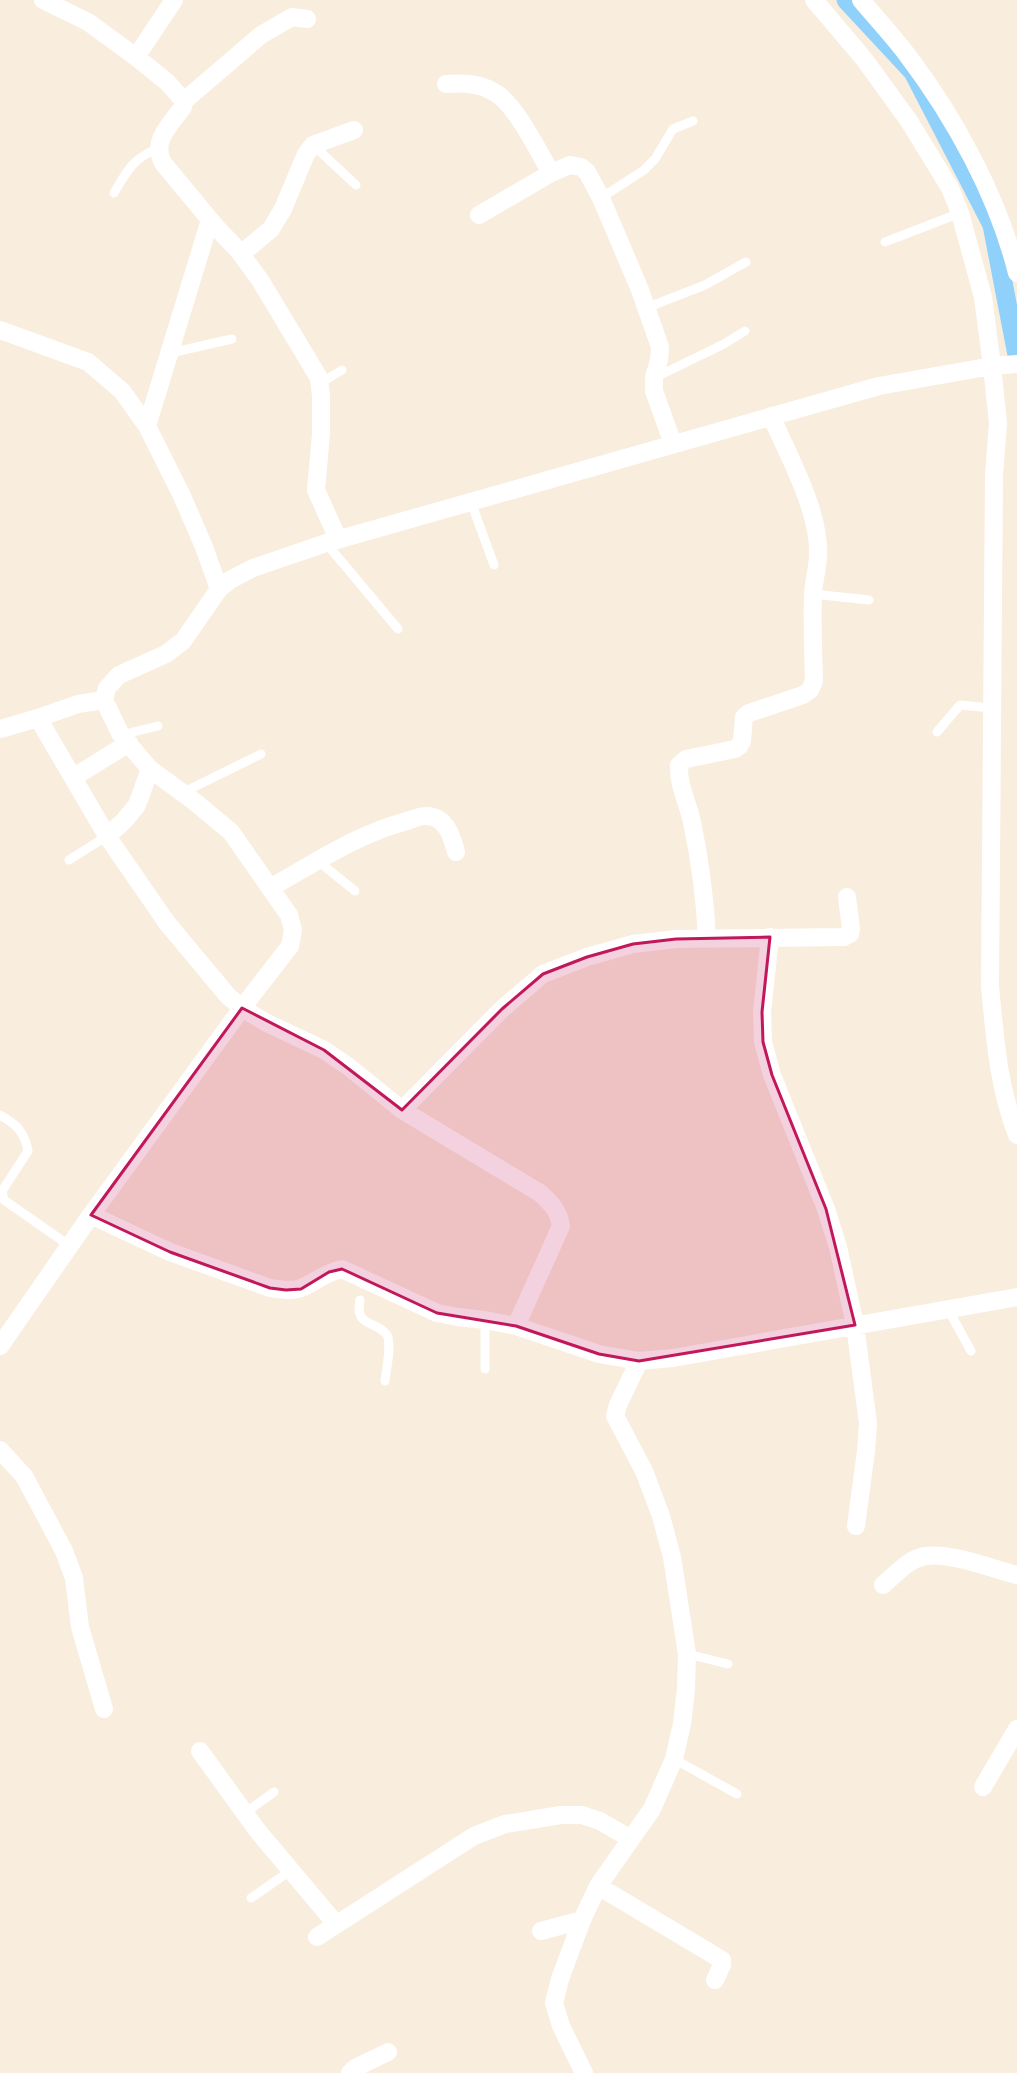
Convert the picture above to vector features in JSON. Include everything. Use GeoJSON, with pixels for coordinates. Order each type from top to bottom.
{"type":"FeatureCollection","features":[{"type":"Feature","properties":{"kind":"street"},"geometry":{"type":"LineString","coordinates":[[43,0],[88,22],[167,82],[184,100]]}},
{"type":"Feature","properties":{"kind":"street"},"geometry":{"type":"LineString","coordinates":[[136,58],[174,0]]}},
{"type":"Feature","properties":{"kind":"street"},"geometry":{"type":"LineString","coordinates":[[814,0],[864,59],[910,121],[950,188],[960,213],[983,297],[1005,365],[994,475],[990,986],[997,1063],[1006,1107],[1017,1136]]}},
{"type":"Feature","properties":{"kind":"street"},"geometry":{"type":"LineString","coordinates":[[861,0],[908,56],[955,126],[992,201],[1012,252],[1017,274]]}},
{"type":"Feature","properties":{"kind":"street"},"geometry":{"type":"LineString","coordinates":[[307,19],[292,17],[261,35],[184,100],[183,107],[159,142],[158,154],[163,163],[210,220],[241,254],[268,293],[319,378],[321,434],[316,490],[332,541]]}},
{"type":"Feature","properties":{"kind":"street"},"geometry":{"type":"LineString","coordinates":[[446,84],[462,83],[478,85],[495,92],[510,105],[551,173]]}},
{"type":"Feature","properties":{"kind":"street"},"geometry":{"type":"LineString","coordinates":[[241,254],[271,229],[294,186],[306,154],[313,145],[354,130]]}},
{"type":"Feature","properties":{"kind":"street"},"geometry":{"type":"LineString","coordinates":[[479,215],[551,173],[570,165],[581,167],[587,172],[601,198],[646,308],[660,347],[659,360],[654,378],[654,391],[673,444]]}},
{"type":"Feature","properties":{"kind":"street"},"geometry":{"type":"LineString","coordinates":[[147,426],[210,220]]}},
{"type":"Feature","properties":{"kind":"street"},"geometry":{"type":"LineString","coordinates":[[0,330],[88,362],[122,391],[147,426],[204,547],[219,589]]}},
{"type":"Feature","properties":{"kind":"street"},"geometry":{"type":"LineString","coordinates":[[0,1346],[91,1215],[242,1008],[290,946],[293,930],[289,916],[231,832],[150,769],[125,739],[104,700],[107,688],[119,675],[166,654],[183,641],[219,589],[230,580],[253,568],[332,541],[879,386],[1005,365]]}},
{"type":"Feature","properties":{"kind":"street"},"geometry":{"type":"LineString","coordinates":[[707,938],[705,898],[700,857],[692,818],[678,776],[679,766],[686,760],[735,749],[742,741],[744,717],[749,713],[803,696],[810,690],[814,681],[813,594],[818,551],[814,522],[798,475],[771,416]]}},
{"type":"Feature","properties":{"kind":"street"},"geometry":{"type":"LineString","coordinates":[[0,729],[78,704],[104,700]]}},
{"type":"Feature","properties":{"kind":"street"},"geometry":{"type":"LineString","coordinates":[[38,718],[107,836],[167,923],[228,996],[242,1008],[265,1022],[324,1050],[350,1067],[402,1110],[540,1193],[559,1214],[562,1226],[516,1326]]}},
{"type":"Feature","properties":{"kind":"street"},"geometry":{"type":"LineString","coordinates":[[74,778],[125,739]]}},
{"type":"Feature","properties":{"kind":"street"},"geometry":{"type":"LineString","coordinates":[[107,836],[124,821],[138,804],[150,769]]}},
{"type":"Feature","properties":{"kind":"street"},"geometry":{"type":"LineString","coordinates":[[270,888],[343,845],[372,832],[427,815],[437,819],[449,829],[456,852]]}},
{"type":"Feature","properties":{"kind":"street"},"geometry":{"type":"LineString","coordinates":[[402,1110],[502,1009],[543,974],[587,956],[633,944],[676,939],[844,937],[850,934],[851,929],[847,897]]}},
{"type":"Feature","properties":{"kind":"street"},"geometry":{"type":"LineString","coordinates":[[770,937],[762,1012],[764,1042],[772,1075],[826,1209],[838,1247],[856,1325],[868,1423],[866,1451],[856,1526]]}},
{"type":"Feature","properties":{"kind":"street"},"geometry":{"type":"LineString","coordinates":[[91,1215],[170,1252],[270,1288],[286,1290],[300,1289],[329,1272],[342,1269],[365,1285],[437,1313],[516,1326],[599,1354],[639,1362],[673,1358],[1017,1297]]}},
{"type":"Feature","properties":{"kind":"street"},"geometry":{"type":"LineString","coordinates":[[584,2073],[561,2026],[554,2003],[560,1979],[582,1920],[598,1886],[652,1809],[674,1760],[682,1724],[686,1689],[687,1654],[672,1557],[661,1516],[644,1471],[615,1416],[618,1405],[639,1362]]}},
{"type":"Feature","properties":{"kind":"street"},"geometry":{"type":"LineString","coordinates":[[0,1450],[24,1476],[64,1551],[74,1578],[80,1626],[104,1709]]}},
{"type":"Feature","properties":{"kind":"street"},"geometry":{"type":"LineString","coordinates":[[883,1585],[907,1564],[926,1556],[946,1556],[1017,1576]]}},
{"type":"Feature","properties":{"kind":"street"},"geometry":{"type":"LineString","coordinates":[[983,1787],[1017,1729]]}},
{"type":"Feature","properties":{"kind":"street"},"geometry":{"type":"LineString","coordinates":[[200,1751],[290,1871],[336,1924]]}},
{"type":"Feature","properties":{"kind":"street"},"geometry":{"type":"LineString","coordinates":[[317,1937],[474,1836],[505,1824],[561,1815],[582,1815],[600,1821],[631,1839]]}},
{"type":"Feature","properties":{"kind":"street"},"geometry":{"type":"LineString","coordinates":[[598,1886],[722,1960],[722,1965],[715,1980]]}},
{"type":"Feature","properties":{"kind":"street"},"geometry":{"type":"LineString","coordinates":[[541,1931],[582,1920]]}},
{"type":"Feature","properties":{"kind":"street"},"geometry":{"type":"LineString","coordinates":[[350,2073],[355,2068],[388,2052]]}},
{"type":"Feature","properties":{"kind":"lane"},"geometry":{"type":"LineString","coordinates":[[601,198],[644,170],[655,159],[673,129],[693,121]]}},
{"type":"Feature","properties":{"kind":"lane"},"geometry":{"type":"LineString","coordinates":[[313,145],[356,186]]}},
{"type":"Feature","properties":{"kind":"lane"},"geometry":{"type":"LineString","coordinates":[[114,192],[129,168],[145,154],[158,148]]}},
{"type":"Feature","properties":{"kind":"lane"},"geometry":{"type":"LineString","coordinates":[[885,242],[960,213]]}},
{"type":"Feature","properties":{"kind":"lane"},"geometry":{"type":"LineString","coordinates":[[646,308],[705,286],[746,262]]}},
{"type":"Feature","properties":{"kind":"lane"},"geometry":{"type":"LineString","coordinates":[[654,378],[722,345],[745,331]]}},
{"type":"Feature","properties":{"kind":"lane"},"geometry":{"type":"LineString","coordinates":[[170,353],[232,339]]}},
{"type":"Feature","properties":{"kind":"lane"},"geometry":{"type":"LineString","coordinates":[[319,384],[342,370]]}},
{"type":"Feature","properties":{"kind":"lane"},"geometry":{"type":"LineString","coordinates":[[471,502],[494,565]]}},
{"type":"Feature","properties":{"kind":"lane"},"geometry":{"type":"LineString","coordinates":[[332,541],[398,629]]}},
{"type":"Feature","properties":{"kind":"lane"},"geometry":{"type":"LineString","coordinates":[[813,594],[869,600]]}},
{"type":"Feature","properties":{"kind":"lane"},"geometry":{"type":"LineString","coordinates":[[937,732],[960,705],[992,708]]}},
{"type":"Feature","properties":{"kind":"lane"},"geometry":{"type":"LineString","coordinates":[[125,739],[158,726]]}},
{"type":"Feature","properties":{"kind":"lane"},"geometry":{"type":"LineString","coordinates":[[182,793],[261,754]]}},
{"type":"Feature","properties":{"kind":"lane"},"geometry":{"type":"LineString","coordinates":[[69,860],[107,836]]}},
{"type":"Feature","properties":{"kind":"lane"},"geometry":{"type":"LineString","coordinates":[[318,861],[355,891]]}},
{"type":"Feature","properties":{"kind":"lane"},"geometry":{"type":"LineString","coordinates":[[0,1115],[14,1123],[25,1137],[28,1151],[2,1191],[4,1200],[70,1246]]}},
{"type":"Feature","properties":{"kind":"lane"},"geometry":{"type":"LineString","coordinates":[[360,1300],[358,1309],[366,1323],[382,1330],[388,1336],[389,1344],[385,1381]]}},
{"type":"Feature","properties":{"kind":"lane"},"geometry":{"type":"LineString","coordinates":[[948,1309],[971,1351]]}},
{"type":"Feature","properties":{"kind":"lane"},"geometry":{"type":"LineString","coordinates":[[485,1320],[485,1369]]}},
{"type":"Feature","properties":{"kind":"lane"},"geometry":{"type":"LineString","coordinates":[[687,1654],[728,1664]]}},
{"type":"Feature","properties":{"kind":"lane"},"geometry":{"type":"LineString","coordinates":[[674,1760],[737,1794]]}},
{"type":"Feature","properties":{"kind":"lane"},"geometry":{"type":"LineString","coordinates":[[245,1813],[274,1792]]}},
{"type":"Feature","properties":{"kind":"lane"},"geometry":{"type":"LineString","coordinates":[[251,1898],[290,1871]]}},
{"type":"Feature","properties":{"kind":"highlighted area"},"geometry":{"type":"Polygon","coordinates":[[[770,937],[762,1012],[763,1042],[772,1075],[826,1209],[855,1325],[639,1361],[599,1354],[516,1326],[437,1313],[342,1269],[329,1272],[301,1289],[286,1290],[270,1288],[170,1252],[91,1215],[242,1008],[324,1050],[402,1110],[502,1009],[543,974],[587,957],[633,944],[676,939],[770,937]]]}},
{"type":"Feature","properties":{"kind":"waterway"},"geometry":{"type":"LineString","coordinates":[[846,0],[913,72],[992,225],[1017,355]]}}]}
